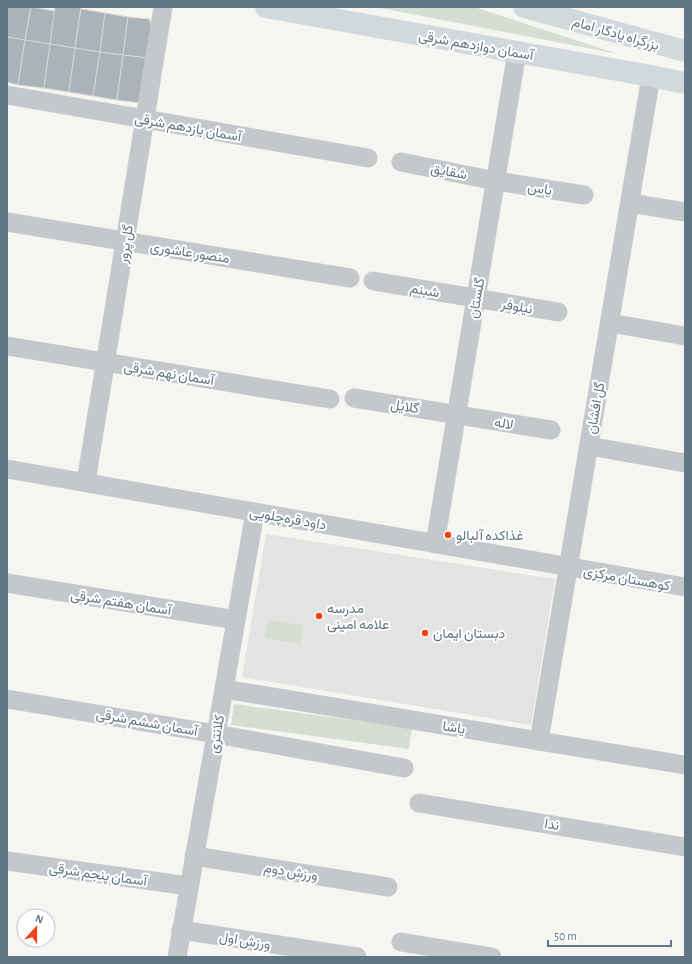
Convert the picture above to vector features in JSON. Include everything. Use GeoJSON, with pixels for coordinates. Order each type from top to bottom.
{"type":"FeatureCollection","features":[{"type":"Feature","properties":{"kind":"main road","name":"آسمان دوازدهم شرقی"},"geometry":{"type":"LineString","coordinates":[[266,7],[685,83]]}},
{"type":"Feature","properties":{"kind":"main road","name":"بزرگراه یادگار امام"},"geometry":{"type":"LineString","coordinates":[[524,7],[685,52]]}},
{"type":"Feature","properties":{"kind":"street","name":"گل پرور"},"geometry":{"type":"LineString","coordinates":[[86,482],[163,7]]}},
{"type":"Feature","properties":{"kind":"street","name":"گلستان"},"geometry":{"type":"LineString","coordinates":[[435,544],[517,52]]}},
{"type":"Feature","properties":{"kind":"street","name":"گل افشان"},"geometry":{"type":"LineString","coordinates":[[539,741],[651,76]]}},
{"type":"Feature","properties":{"kind":"street","name":"آسمان یازدهم شرقی"},"geometry":{"type":"LineString","coordinates":[[7,95],[368,158]]}},
{"type":"Feature","properties":{"kind":"street","name":"شقایق"},"geometry":{"type":"LineString","coordinates":[[401,162],[496,181]]}},
{"type":"Feature","properties":{"kind":"street","name":"یاس"},"geometry":{"type":"LineString","coordinates":[[496,181],[584,195]]}},
{"type":"Feature","properties":{"kind":"street"},"geometry":{"type":"LineString","coordinates":[[630,203],[685,212]]}},
{"type":"Feature","properties":{"kind":"street","name":"منصور عاشوری"},"geometry":{"type":"LineString","coordinates":[[7,222],[350,278]]}},
{"type":"Feature","properties":{"kind":"street","name":"شبنم"},"geometry":{"type":"LineString","coordinates":[[373,281],[476,299]]}},
{"type":"Feature","properties":{"kind":"street","name":"نیلوفر"},"geometry":{"type":"LineString","coordinates":[[476,299],[558,312]]}},
{"type":"Feature","properties":{"kind":"street"},"geometry":{"type":"LineString","coordinates":[[610,323],[685,336]]}},
{"type":"Feature","properties":{"kind":"street","name":"آسمان نهم شرقی"},"geometry":{"type":"LineString","coordinates":[[7,346],[330,399]]}},
{"type":"Feature","properties":{"kind":"street","name":"گلایل"},"geometry":{"type":"LineString","coordinates":[[354,398],[457,415]]}},
{"type":"Feature","properties":{"kind":"street","name":"لاله"},"geometry":{"type":"LineString","coordinates":[[457,415],[551,430]]}},
{"type":"Feature","properties":{"kind":"street"},"geometry":{"type":"LineString","coordinates":[[589,446],[685,463]]}},
{"type":"Feature","properties":{"kind":"street","name":"داود قره‌چلویی"},"geometry":{"type":"LineString","coordinates":[[7,469],[568,568]]}},
{"type":"Feature","properties":{"kind":"street","name":"کلانتری"},"geometry":{"type":"LineString","coordinates":[[177,957],[255,512]]}},
{"type":"Feature","properties":{"kind":"street","name":"کوهستان مرکزی"},"geometry":{"type":"LineString","coordinates":[[568,568],[685,587]]}},
{"type":"Feature","properties":{"kind":"street","name":"آسمان هفتم شرقی"},"geometry":{"type":"LineString","coordinates":[[7,583],[236,620]]}},
{"type":"Feature","properties":{"kind":"street","name":"یاشا"},"geometry":{"type":"LineString","coordinates":[[224,689],[685,765]]}},
{"type":"Feature","properties":{"kind":"street","name":"آسمان ششم شرقی"},"geometry":{"type":"LineString","coordinates":[[7,699],[216,734],[404,768]]}},
{"type":"Feature","properties":{"kind":"street","name":"ندا"},"geometry":{"type":"LineString","coordinates":[[419,803],[685,846]]}},
{"type":"Feature","properties":{"kind":"street","name":"ورزش دوم"},"geometry":{"type":"LineString","coordinates":[[194,856],[388,887]]}},
{"type":"Feature","properties":{"kind":"street","name":"آسمان پنجم شرقی"},"geometry":{"type":"LineString","coordinates":[[7,861],[189,886]]}},
{"type":"Feature","properties":{"kind":"street","name":"ورزش اول"},"geometry":{"type":"LineString","coordinates":[[181,930],[357,957]]}},
{"type":"Feature","properties":{"kind":"street"},"geometry":{"type":"LineString","coordinates":[[401,942],[492,957]]}},
{"type":"Feature","properties":{"kind":"shaded area"},"geometry":{"type":"Polygon","coordinates":[[[372,7],[474,7],[618,54],[391,10],[372,7]]]}},
{"type":"Feature","properties":{"kind":"shaded area"},"geometry":{"type":"Polygon","coordinates":[[[266,534],[555,579],[531,725],[242,677],[266,534]]]}},
{"type":"Feature","properties":{"kind":"shaded area"},"geometry":{"type":"Polygon","coordinates":[[[268,620],[303,625],[301,644],[265,638],[268,620]]]}},
{"type":"Feature","properties":{"kind":"shaded area"},"geometry":{"type":"Polygon","coordinates":[[[234,704],[412,728],[409,749],[231,725],[234,704]]]}},
{"type":"Feature","properties":{"kind":"building"},"geometry":{"type":"Polygon","coordinates":[[[7,7],[31,7],[25,40],[7,37],[7,7]]]}},
{"type":"Feature","properties":{"kind":"building"},"geometry":{"type":"Polygon","coordinates":[[[31,7],[55,11],[50,44],[25,40],[31,7]]]}},
{"type":"Feature","properties":{"kind":"building"},"geometry":{"type":"Polygon","coordinates":[[[55,7],[81,7],[75,48],[50,44],[55,7]]]}},
{"type":"Feature","properties":{"kind":"building"},"geometry":{"type":"Polygon","coordinates":[[[81,9],[105,13],[100,52],[75,48],[81,9]]]}},
{"type":"Feature","properties":{"kind":"building"},"geometry":{"type":"Polygon","coordinates":[[[105,13],[128,17],[123,55],[100,52],[105,13]]]}},
{"type":"Feature","properties":{"kind":"building"},"geometry":{"type":"Polygon","coordinates":[[[128,17],[149,19],[153,29],[148,58],[123,55],[128,17]]]}},
{"type":"Feature","properties":{"kind":"building"},"geometry":{"type":"Polygon","coordinates":[[[7,37],[25,40],[18,85],[7,82],[7,37]]]}},
{"type":"Feature","properties":{"kind":"building"},"geometry":{"type":"Polygon","coordinates":[[[25,40],[50,44],[44,88],[18,85],[25,40]]]}},
{"type":"Feature","properties":{"kind":"building"},"geometry":{"type":"Polygon","coordinates":[[[50,44],[75,48],[69,92],[44,88],[50,44]]]}},
{"type":"Feature","properties":{"kind":"building"},"geometry":{"type":"Polygon","coordinates":[[[75,48],[100,52],[93,96],[69,92],[75,48]]]}},
{"type":"Feature","properties":{"kind":"building"},"geometry":{"type":"Polygon","coordinates":[[[100,52],[123,55],[117,100],[93,96],[100,52]]]}},
{"type":"Feature","properties":{"kind":"building"},"geometry":{"type":"Polygon","coordinates":[[[123,55],[148,58],[141,103],[117,100],[123,55]]]}},
{"type":"Feature","properties":{"kind":"place","name":"غذاکده آلبالو"},"geometry":{"type":"Point","coordinates":[448,535]}},
{"type":"Feature","properties":{"kind":"place","name":"مدرسه علامه امینی"},"geometry":{"type":"Point","coordinates":[319,616]}},
{"type":"Feature","properties":{"kind":"place","name":"دبستان ایمان"},"geometry":{"type":"Point","coordinates":[425,633]}}]}
